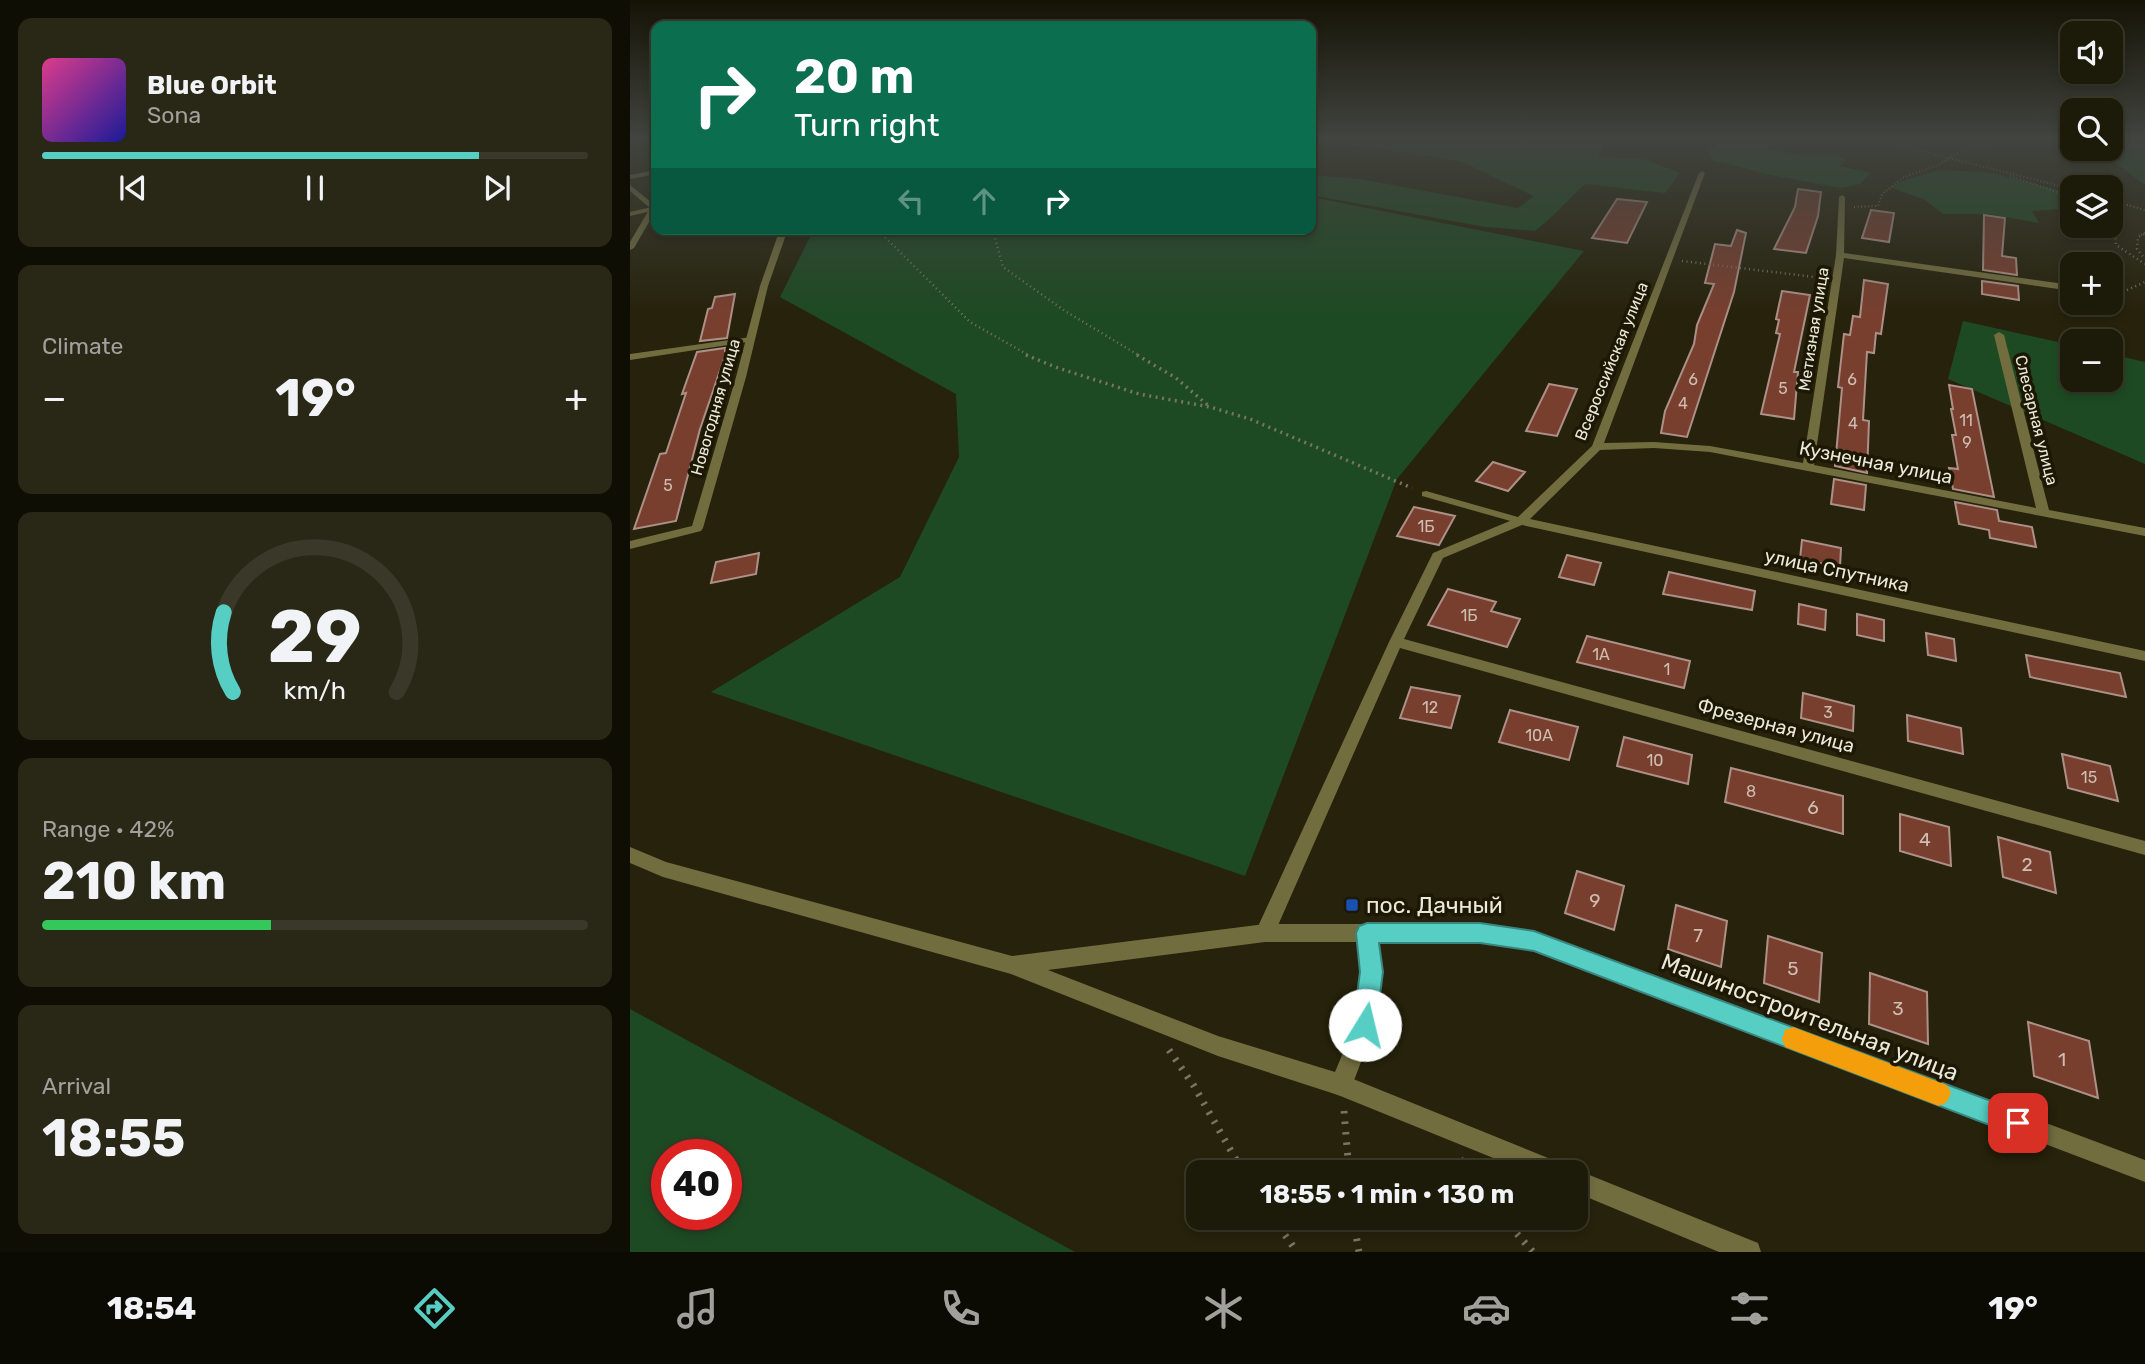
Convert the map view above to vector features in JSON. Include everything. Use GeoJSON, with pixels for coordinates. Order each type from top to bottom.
{"type":"FeatureCollection","features":[{"type":"Feature","properties":{"kind":"street","name":"Всероссийская улица"},"geometry":{"type":"LineString","coordinates":[[1265,933],[1396,642],[1438,556],[1521,522],[1597,447],[1692,197]]}},
{"type":"Feature","properties":{"kind":"street","name":"Метизная улица"},"geometry":{"type":"LineString","coordinates":[[1808,466],[1840,255],[1842,201]]}},
{"type":"Feature","properties":{"kind":"street"},"geometry":{"type":"LineString","coordinates":[[630,214],[651,209]]}},
{"type":"Feature","properties":{"kind":"street"},"geometry":{"type":"LineString","coordinates":[[630,248],[651,214]]}},
{"type":"Feature","properties":{"kind":"street","name":"Новогодняя улица"},"geometry":{"type":"LineString","coordinates":[[630,545],[697,528],[764,286],[782,235]]}},
{"type":"Feature","properties":{"kind":"street"},"geometry":{"type":"LineString","coordinates":[[1840,255],[2060,286]]}},
{"type":"Feature","properties":{"kind":"street","name":"Слесарная улица"},"geometry":{"type":"LineString","coordinates":[[1999,335],[2043,512]]}},
{"type":"Feature","properties":{"kind":"street","name":"Кузнечная улица"},"geometry":{"type":"LineString","coordinates":[[1597,447],[1654,445],[1710,449],[2145,532]]}},
{"type":"Feature","properties":{"kind":"street","name":"улица Спутника"},"geometry":{"type":"LineString","coordinates":[[1521,522],[2145,656]]}},
{"type":"Feature","properties":{"kind":"street","name":"Фрезерная улица"},"geometry":{"type":"LineString","coordinates":[[1396,642],[2145,848]]}},
{"type":"Feature","properties":{"kind":"street"},"geometry":{"type":"LineString","coordinates":[[630,855],[663,869],[1012,965],[1217,1046],[1341,1085],[1525,1160]]}},
{"type":"Feature","properties":{"kind":"street","name":"Машиностроительная улица"},"geometry":{"type":"LineString","coordinates":[[1012,965],[1265,933],[1480,933],[1534,941],[2145,1171]]}},
{"type":"Feature","properties":{"kind":"street"},"geometry":{"type":"LineString","coordinates":[[1341,1085],[1361,1041],[1368,1009],[1372,972],[1367,933]]}},
{"type":"Feature","properties":{"kind":"street"},"geometry":{"type":"LineString","coordinates":[[1588,1186],[1749,1252]]}},
{"type":"Feature","properties":{"kind":"lane"},"geometry":{"type":"LineString","coordinates":[[630,357],[751,339]]}},
{"type":"Feature","properties":{"kind":"lane"},"geometry":{"type":"LineString","coordinates":[[1426,494],[1521,522]]}},
{"type":"Feature","properties":{"kind":"path"},"geometry":{"type":"LineString","coordinates":[[1842,201],[1878,206],[1881,197]]}},
{"type":"Feature","properties":{"kind":"path"},"geometry":{"type":"LineString","coordinates":[[2123,204],[2145,210]]}},
{"type":"Feature","properties":{"kind":"path"},"geometry":{"type":"LineString","coordinates":[[2145,233],[2138,237],[2137,249],[2145,259]]}},
{"type":"Feature","properties":{"kind":"path"},"geometry":{"type":"LineString","coordinates":[[883,235],[970,322],[1025,354],[1055,367],[1139,394],[1210,407],[1250,419],[1426,494]]}},
{"type":"Feature","properties":{"kind":"path"},"geometry":{"type":"LineString","coordinates":[[995,235],[1003,267],[1065,311],[1177,378],[1210,407]]}},
{"type":"Feature","properties":{"kind":"path"},"geometry":{"type":"LineString","coordinates":[[2116,238],[2116,245],[2145,264]]}},
{"type":"Feature","properties":{"kind":"path"},"geometry":{"type":"LineString","coordinates":[[1668,260],[1836,280]]}},
{"type":"Feature","properties":{"kind":"path"},"geometry":{"type":"LineString","coordinates":[[1146,1018],[1194,1086],[1236,1160]]}},
{"type":"Feature","properties":{"kind":"path"},"geometry":{"type":"LineString","coordinates":[[1341,1085],[1348,1160]]}},
{"type":"Feature","properties":{"kind":"path"},"geometry":{"type":"LineString","coordinates":[[1281,1230],[1297,1252]]}},
{"type":"Feature","properties":{"kind":"path"},"geometry":{"type":"LineString","coordinates":[[1355,1230],[1359,1252]]}},
{"type":"Feature","properties":{"kind":"path"},"geometry":{"type":"LineString","coordinates":[[1514,1230],[1533,1252]]}},
{"type":"Feature","properties":{"kind":"green space"},"geometry":{"type":"Polygon","coordinates":[[[1324,197],[1460,197],[1518,208],[1532,197],[1571,197],[1535,231],[1485,227],[1324,197]]]}},
{"type":"Feature","properties":{"kind":"green space"},"geometry":{"type":"Polygon","coordinates":[[[1918,197],[2060,197],[2060,209],[2032,211],[2039,223],[1988,214],[1943,214],[1918,197]]]}},
{"type":"Feature","properties":{"kind":"green space"},"geometry":{"type":"Polygon","coordinates":[[[1316,198],[1584,251],[1397,479],[1245,876],[711,692],[900,577],[959,457],[956,394],[780,297],[811,235],[1316,235],[1316,198]]]}},
{"type":"Feature","properties":{"kind":"green space"},"geometry":{"type":"Polygon","coordinates":[[[1963,321],[2060,342],[2060,392],[2123,392],[2123,357],[2145,362],[2145,464],[1948,379],[1963,321]]]}},
{"type":"Feature","properties":{"kind":"green space"},"geometry":{"type":"Polygon","coordinates":[[[630,1009],[1075,1252],[630,1252],[630,1009]]]}},
{"type":"Feature","properties":{"kind":"building"},"geometry":{"type":"Polygon","coordinates":[[[1797,197],[1820,197],[1818,216],[1806,253],[1774,249],[1795,207],[1797,197]]]}},
{"type":"Feature","properties":{"kind":"building"},"geometry":{"type":"Polygon","coordinates":[[[1617,199],[1647,202],[1627,243],[1592,238],[1617,199]]]}},
{"type":"Feature","properties":{"kind":"building"},"geometry":{"type":"Polygon","coordinates":[[[1871,210],[1894,213],[1889,242],[1862,238],[1871,210]]]}},
{"type":"Feature","properties":{"kind":"building"},"geometry":{"type":"Polygon","coordinates":[[[1984,215],[2005,218],[2002,256],[2016,258],[2017,275],[1983,270],[1984,215]]]}},
{"type":"Feature","properties":{"kind":"building"},"geometry":{"type":"Polygon","coordinates":[[[1737,230],[1746,233],[1734,292],[1687,437],[1661,433],[1665,411],[1694,344],[1697,325],[1714,284],[1705,283],[1715,244],[1731,246],[1737,230]]]}},
{"type":"Feature","properties":{"kind":"building"},"geometry":{"type":"Polygon","coordinates":[[[1864,280],[1888,284],[1881,334],[1876,333],[1874,353],[1867,352],[1863,420],[1869,421],[1867,473],[1835,466],[1842,388],[1838,387],[1844,334],[1850,335],[1853,316],[1860,317],[1864,280]]]}},
{"type":"Feature","properties":{"kind":"building"},"geometry":{"type":"Polygon","coordinates":[[[1982,281],[2018,286],[2019,300],[1982,294],[1982,281]]]}},
{"type":"Feature","properties":{"kind":"building"},"geometry":{"type":"Polygon","coordinates":[[[1782,291],[1810,295],[1794,372],[1798,372],[1794,419],[1761,414],[1780,334],[1776,333],[1779,320],[1776,319],[1782,291]]]}},
{"type":"Feature","properties":{"kind":"building"},"geometry":{"type":"Polygon","coordinates":[[[735,294],[727,338],[700,341],[708,309],[712,308],[715,297],[735,294]]]}},
{"type":"Feature","properties":{"kind":"building"},"geometry":{"type":"Polygon","coordinates":[[[725,348],[725,351],[727,350],[700,429],[676,521],[634,529],[660,454],[666,453],[697,352],[725,348]]]}},
{"type":"Feature","properties":{"kind":"building"},"geometry":{"type":"Polygon","coordinates":[[[1549,384],[1577,389],[1557,436],[1526,431],[1549,384]]]}},
{"type":"Feature","properties":{"kind":"building"},"geometry":{"type":"Polygon","coordinates":[[[1949,385],[1972,389],[1994,497],[1953,489],[1949,468],[1958,469],[1952,435],[1956,435],[1949,385]]]}},
{"type":"Feature","properties":{"kind":"building"},"geometry":{"type":"Polygon","coordinates":[[[1493,462],[1525,472],[1508,491],[1476,481],[1493,462]]]}},
{"type":"Feature","properties":{"kind":"building"},"geometry":{"type":"Polygon","coordinates":[[[1834,479],[1866,485],[1864,510],[1831,504],[1834,479]]]}},
{"type":"Feature","properties":{"kind":"building"},"geometry":{"type":"Polygon","coordinates":[[[1955,502],[1997,510],[1999,521],[2032,527],[2036,547],[1990,538],[1989,530],[1959,524],[1955,502]]]}},
{"type":"Feature","properties":{"kind":"building"},"geometry":{"type":"Polygon","coordinates":[[[1414,507],[1455,516],[1439,545],[1397,536],[1414,507]]]}},
{"type":"Feature","properties":{"kind":"building"},"geometry":{"type":"Polygon","coordinates":[[[1802,540],[1841,548],[1840,567],[1800,559],[1802,540]]]}},
{"type":"Feature","properties":{"kind":"building"},"geometry":{"type":"Polygon","coordinates":[[[759,553],[756,574],[711,583],[716,562],[759,553]]]}},
{"type":"Feature","properties":{"kind":"building"},"geometry":{"type":"Polygon","coordinates":[[[1567,555],[1601,563],[1594,585],[1559,577],[1567,555]]]}},
{"type":"Feature","properties":{"kind":"building"},"geometry":{"type":"Polygon","coordinates":[[[1669,572],[1755,591],[1752,610],[1663,594],[1669,572]]]}},
{"type":"Feature","properties":{"kind":"building"},"geometry":{"type":"Polygon","coordinates":[[[1448,589],[1496,602],[1491,611],[1520,619],[1507,647],[1428,625],[1448,589]]]}},
{"type":"Feature","properties":{"kind":"building"},"geometry":{"type":"Polygon","coordinates":[[[1799,604],[1826,610],[1825,630],[1798,624],[1799,604]]]}},
{"type":"Feature","properties":{"kind":"building"},"geometry":{"type":"Polygon","coordinates":[[[1857,614],[1884,620],[1884,641],[1857,635],[1857,614]]]}},
{"type":"Feature","properties":{"kind":"building"},"geometry":{"type":"Polygon","coordinates":[[[1926,633],[1954,639],[1956,661],[1928,655],[1926,633]]]}},
{"type":"Feature","properties":{"kind":"building"},"geometry":{"type":"Polygon","coordinates":[[[1587,636],[1690,661],[1684,688],[1577,662],[1587,636]]]}},
{"type":"Feature","properties":{"kind":"building"},"geometry":{"type":"Polygon","coordinates":[[[2026,655],[2120,673],[2126,697],[2030,677],[2026,655]]]}},
{"type":"Feature","properties":{"kind":"building"},"geometry":{"type":"Polygon","coordinates":[[[1411,687],[1460,696],[1451,728],[1400,718],[1411,687]]]}},
{"type":"Feature","properties":{"kind":"building"},"geometry":{"type":"Polygon","coordinates":[[[1803,693],[1854,706],[1853,731],[1801,718],[1803,693]]]}},
{"type":"Feature","properties":{"kind":"building"},"geometry":{"type":"Polygon","coordinates":[[[1510,710],[1578,727],[1569,760],[1499,742],[1510,710]]]}},
{"type":"Feature","properties":{"kind":"building"},"geometry":{"type":"Polygon","coordinates":[[[1907,715],[1961,728],[1963,754],[1908,741],[1907,715]]]}},
{"type":"Feature","properties":{"kind":"building"},"geometry":{"type":"Polygon","coordinates":[[[1624,737],[1692,755],[1688,784],[1617,766],[1624,737]]]}},
{"type":"Feature","properties":{"kind":"building"},"geometry":{"type":"Polygon","coordinates":[[[2062,754],[2110,766],[2118,801],[2068,788],[2062,754]]]}},
{"type":"Feature","properties":{"kind":"building"},"geometry":{"type":"Polygon","coordinates":[[[1731,768],[1843,796],[1843,834],[1725,802],[1731,768]]]}},
{"type":"Feature","properties":{"kind":"building"},"geometry":{"type":"Polygon","coordinates":[[[1900,814],[1949,827],[1951,866],[1900,851],[1900,814]]]}},
{"type":"Feature","properties":{"kind":"building"},"geometry":{"type":"Polygon","coordinates":[[[1998,837],[2050,852],[2056,893],[2003,877],[1998,837]]]}},
{"type":"Feature","properties":{"kind":"building"},"geometry":{"type":"Polygon","coordinates":[[[1577,871],[1624,886],[1614,930],[1565,913],[1577,871]]]}},
{"type":"Feature","properties":{"kind":"building"},"geometry":{"type":"Polygon","coordinates":[[[1676,905],[1727,921],[1721,967],[1668,949],[1676,905]]]}},
{"type":"Feature","properties":{"kind":"building"},"geometry":{"type":"Polygon","coordinates":[[[1768,936],[1822,953],[1819,1002],[1764,983],[1768,936]]]}},
{"type":"Feature","properties":{"kind":"building"},"geometry":{"type":"Polygon","coordinates":[[[1870,973],[1927,992],[1928,1044],[1869,1024],[1870,973]]]}},
{"type":"Feature","properties":{"kind":"building"},"geometry":{"type":"Polygon","coordinates":[[[2028,1022],[2089,1041],[2098,1098],[2034,1076],[2028,1022]]]}},
{"type":"Feature","properties":{"kind":"slow traffic"},"geometry":{"type":"LineString","coordinates":[[1793,1039],[1939,1093]]}},
{"type":"Feature","properties":{"kind":"place","name":"пос. Дачный"},"geometry":{"type":"Point","coordinates":[1352,905]}},
{"type":"Feature","properties":{"kind":"route"},"geometry":{"type":"LineString","coordinates":[[1365,1025],[1372,972],[1367,933],[1480,933],[1534,941],[2018,1123]]}}]}
